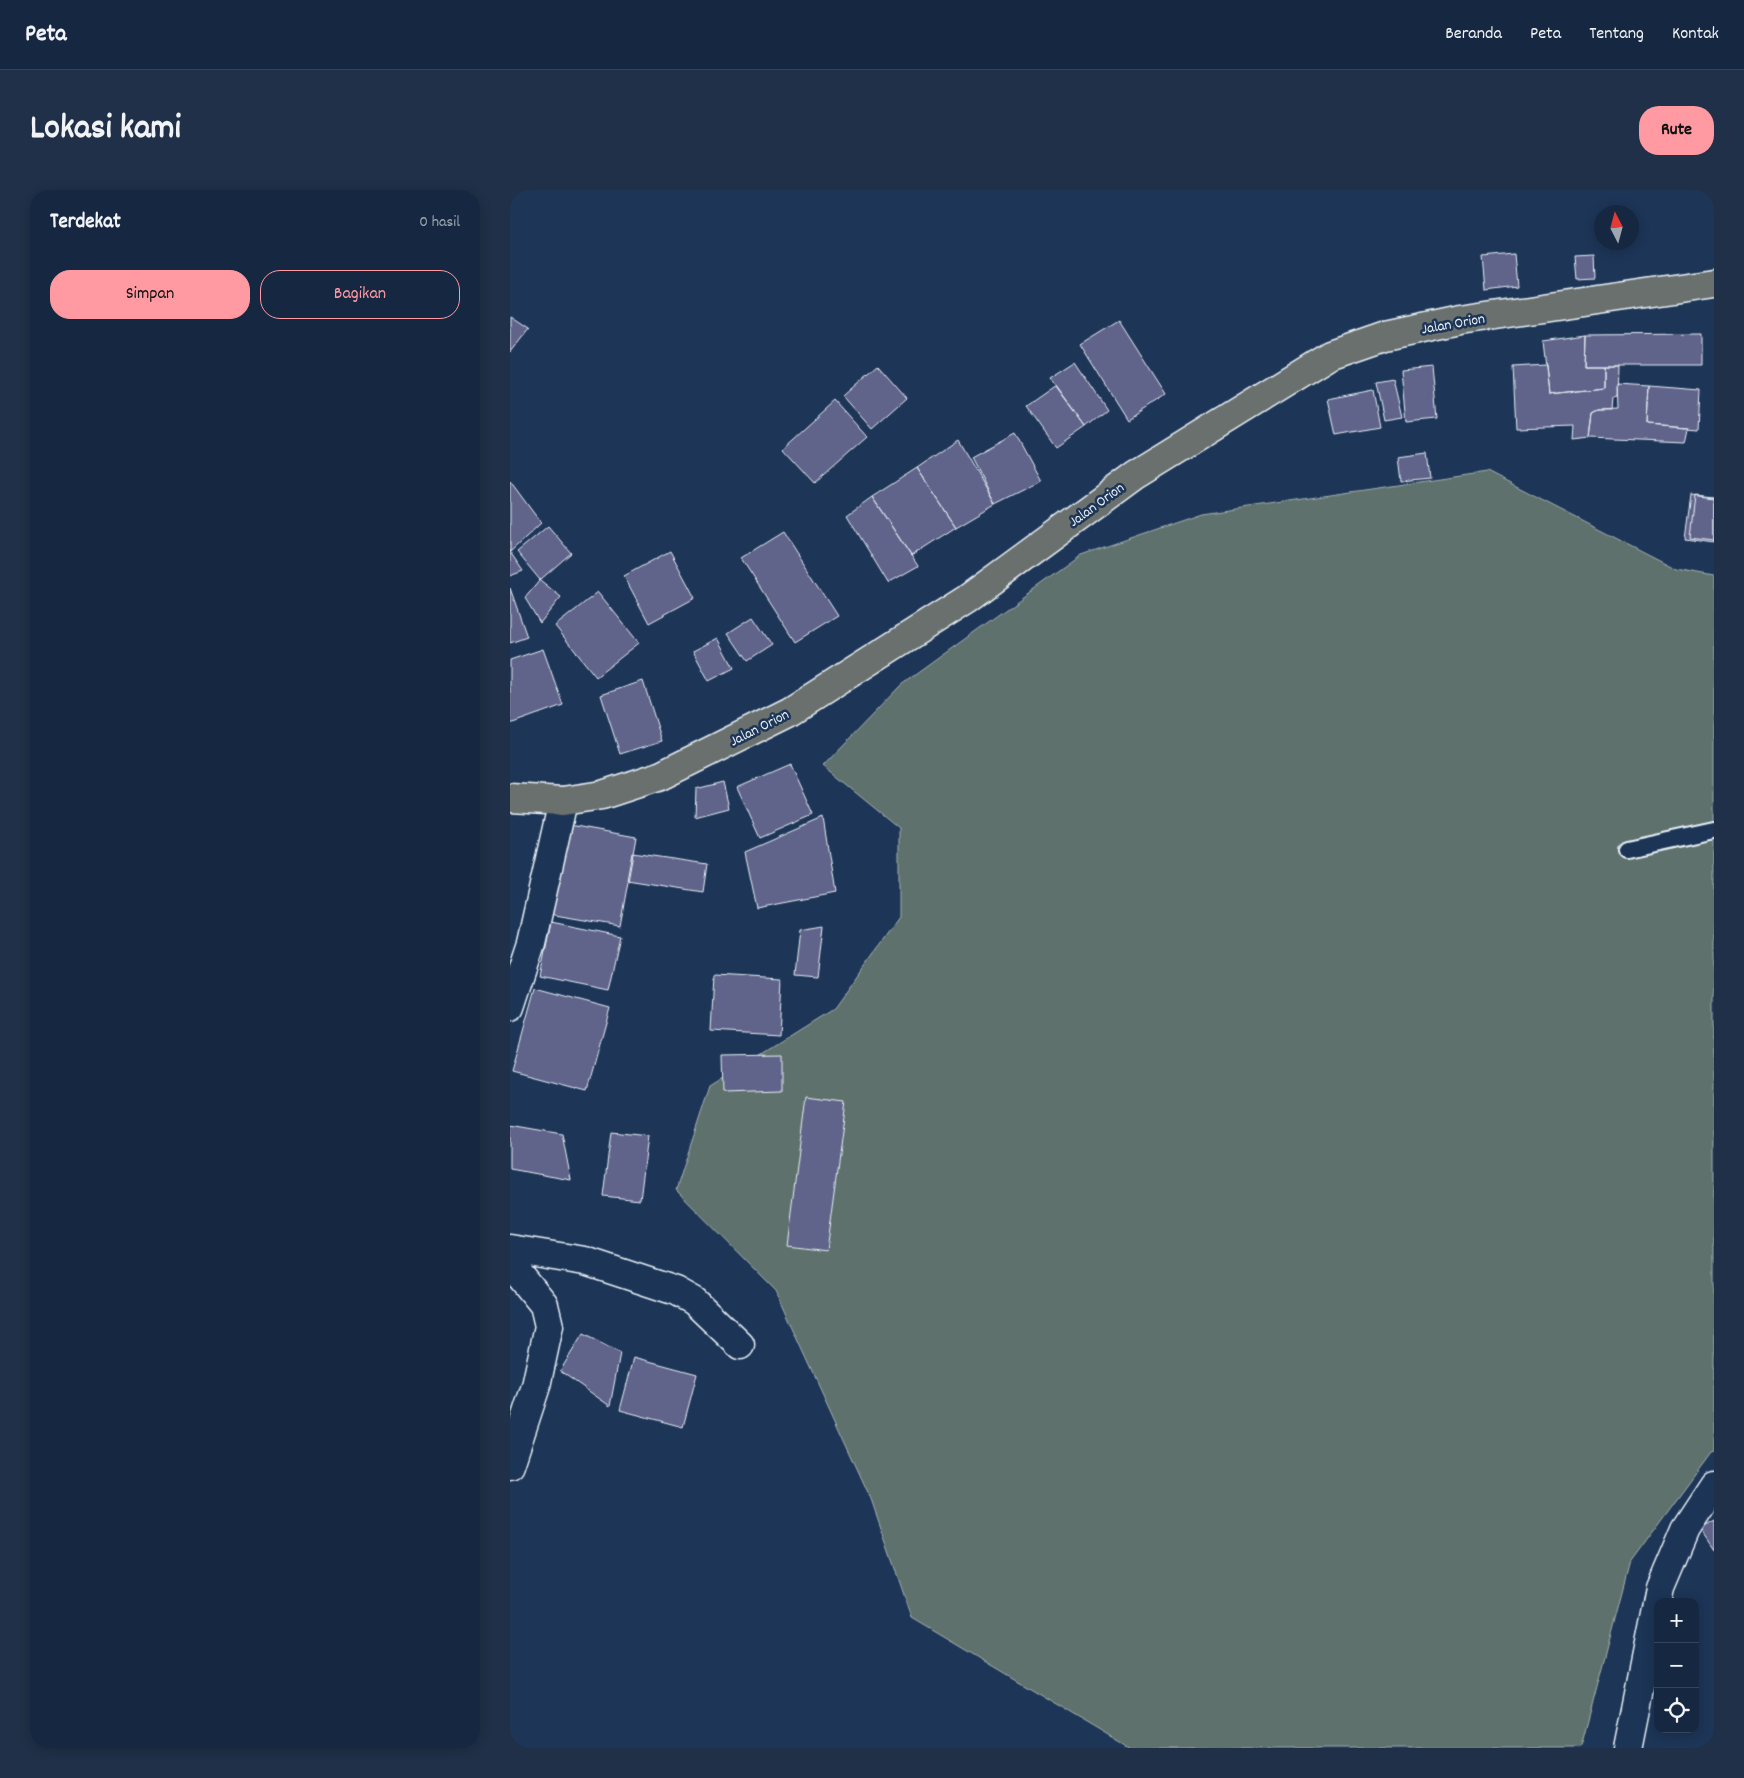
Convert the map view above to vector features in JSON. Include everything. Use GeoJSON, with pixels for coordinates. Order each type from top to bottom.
{"type":"FeatureCollection","features":[{"type":"Feature","properties":{"kind":"highway","name":"Jalan Orion"},"geometry":{"type":"LineString","coordinates":[[510,798],[562,801],[602,795],[660,776],[789,712],[967,599],[1136,474],[1330,355],[1385,336],[1460,320],[1714,283]]}},
{"type":"Feature","properties":{"kind":"street"},"geometry":{"type":"LineString","coordinates":[[510,1007],[531,943],[562,801]]}},
{"type":"Feature","properties":{"kind":"street"},"geometry":{"type":"LineString","coordinates":[[510,1249],[585,1261],[676,1292],[694,1301],[740,1345]]}},
{"type":"Feature","properties":{"kind":"street"},"geometry":{"type":"LineString","coordinates":[[510,1263],[544,1305],[549,1326],[536,1386],[510,1465]]}},
{"type":"Feature","properties":{"kind":"street"},"geometry":{"type":"LineString","coordinates":[[1628,1748],[1660,1588],[1685,1528],[1714,1485]]}},
{"type":"Feature","properties":{"kind":"lane"},"geometry":{"type":"LineString","coordinates":[[1626,849],[1714,830]]}},
{"type":"Feature","properties":{"kind":"green space"},"geometry":{"type":"Polygon","coordinates":[[[1487,472],[1676,569],[1714,576],[1714,1451],[1711,1452],[1630,1562],[1580,1748],[1130,1748],[912,1618],[871,1499],[776,1291],[676,1190],[710,1086],[833,1009],[899,917],[899,828],[823,766],[901,685],[1081,555],[1201,514],[1487,472]]]}},
{"type":"Feature","properties":{"kind":"building"},"geometry":{"type":"Polygon","coordinates":[[[1514,254],[1517,286],[1486,290],[1483,257],[1514,254]]]}},
{"type":"Feature","properties":{"kind":"building"},"geometry":{"type":"Polygon","coordinates":[[[1594,256],[1595,278],[1577,279],[1575,257],[1594,256]]]}},
{"type":"Feature","properties":{"kind":"building"},"geometry":{"type":"Polygon","coordinates":[[[510,317],[528,329],[510,352],[510,317]]]}},
{"type":"Feature","properties":{"kind":"building"},"geometry":{"type":"Polygon","coordinates":[[[1119,320],[1166,394],[1127,419],[1080,344],[1119,320]]]}},
{"type":"Feature","properties":{"kind":"building"},"geometry":{"type":"Polygon","coordinates":[[[1701,334],[1701,365],[1584,365],[1585,335],[1701,334]]]}},
{"type":"Feature","properties":{"kind":"building"},"geometry":{"type":"Polygon","coordinates":[[[1585,335],[1584,365],[1604,365],[1604,388],[1549,394],[1543,341],[1585,335]]]}},
{"type":"Feature","properties":{"kind":"building"},"geometry":{"type":"Polygon","coordinates":[[[1075,362],[1107,410],[1086,427],[1050,378],[1075,362]]]}},
{"type":"Feature","properties":{"kind":"building"},"geometry":{"type":"Polygon","coordinates":[[[878,365],[907,398],[872,429],[843,396],[878,365]]]}},
{"type":"Feature","properties":{"kind":"building"},"geometry":{"type":"Polygon","coordinates":[[[1546,365],[1549,394],[1604,388],[1604,365],[1618,365],[1617,398],[1613,399],[1612,410],[1599,410],[1593,413],[1590,438],[1574,440],[1575,426],[1516,428],[1513,367],[1546,365]]]}},
{"type":"Feature","properties":{"kind":"building"},"geometry":{"type":"Polygon","coordinates":[[[1432,367],[1437,419],[1406,422],[1401,370],[1432,367]]]}},
{"type":"Feature","properties":{"kind":"building"},"geometry":{"type":"Polygon","coordinates":[[[1393,379],[1402,417],[1384,420],[1376,382],[1393,379]]]}},
{"type":"Feature","properties":{"kind":"building"},"geometry":{"type":"Polygon","coordinates":[[[1617,384],[1649,386],[1647,425],[1689,428],[1686,442],[1590,438],[1593,413],[1599,410],[1618,409],[1617,384]]]}},
{"type":"Feature","properties":{"kind":"building"},"geometry":{"type":"Polygon","coordinates":[[[1056,385],[1086,427],[1056,448],[1026,406],[1056,385]]]}},
{"type":"Feature","properties":{"kind":"building"},"geometry":{"type":"Polygon","coordinates":[[[1649,386],[1701,390],[1699,429],[1647,425],[1649,386]]]}},
{"type":"Feature","properties":{"kind":"building"},"geometry":{"type":"Polygon","coordinates":[[[1373,390],[1380,427],[1336,435],[1328,399],[1373,390]]]}},
{"type":"Feature","properties":{"kind":"building"},"geometry":{"type":"Polygon","coordinates":[[[835,401],[867,437],[815,483],[783,448],[835,401]]]}},
{"type":"Feature","properties":{"kind":"building"},"geometry":{"type":"Polygon","coordinates":[[[1015,433],[1041,481],[995,504],[971,457],[1015,433]]]}},
{"type":"Feature","properties":{"kind":"building"},"geometry":{"type":"Polygon","coordinates":[[[958,440],[995,504],[956,527],[917,468],[958,440]]]}},
{"type":"Feature","properties":{"kind":"building"},"geometry":{"type":"Polygon","coordinates":[[[1427,453],[1430,478],[1401,481],[1398,457],[1427,453]]]}},
{"type":"Feature","properties":{"kind":"building"},"geometry":{"type":"Polygon","coordinates":[[[917,468],[956,527],[911,556],[872,497],[917,468]]]}},
{"type":"Feature","properties":{"kind":"building"},"geometry":{"type":"Polygon","coordinates":[[[510,481],[541,523],[510,552],[510,481]]]}},
{"type":"Feature","properties":{"kind":"building"},"geometry":{"type":"Polygon","coordinates":[[[1691,495],[1714,498],[1714,542],[1685,538],[1691,495]]]}},
{"type":"Feature","properties":{"kind":"building"},"geometry":{"type":"Polygon","coordinates":[[[1695,495],[1714,497],[1714,540],[1690,537],[1695,495]]]}},
{"type":"Feature","properties":{"kind":"building"},"geometry":{"type":"Polygon","coordinates":[[[872,497],[918,566],[888,583],[847,515],[872,497]]]}},
{"type":"Feature","properties":{"kind":"building"},"geometry":{"type":"Polygon","coordinates":[[[548,526],[571,553],[540,580],[517,552],[548,526]]]}},
{"type":"Feature","properties":{"kind":"building"},"geometry":{"type":"Polygon","coordinates":[[[783,532],[837,616],[795,642],[741,558],[783,532]]]}},
{"type":"Feature","properties":{"kind":"building"},"geometry":{"type":"Polygon","coordinates":[[[670,551],[695,598],[649,623],[624,576],[670,551]]]}},
{"type":"Feature","properties":{"kind":"building"},"geometry":{"type":"Polygon","coordinates":[[[510,552],[523,571],[510,576],[510,552]]]}},
{"type":"Feature","properties":{"kind":"building"},"geometry":{"type":"Polygon","coordinates":[[[540,580],[561,597],[540,623],[525,598],[540,580]]]}},
{"type":"Feature","properties":{"kind":"building"},"geometry":{"type":"Polygon","coordinates":[[[510,588],[527,637],[510,643],[510,588]]]}},
{"type":"Feature","properties":{"kind":"building"},"geometry":{"type":"Polygon","coordinates":[[[598,592],[639,643],[596,677],[555,626],[598,592]]]}},
{"type":"Feature","properties":{"kind":"building"},"geometry":{"type":"Polygon","coordinates":[[[753,617],[772,645],[747,661],[728,633],[753,617]]]}},
{"type":"Feature","properties":{"kind":"building"},"geometry":{"type":"Polygon","coordinates":[[[718,638],[734,668],[709,681],[693,651],[718,638]]]}},
{"type":"Feature","properties":{"kind":"building"},"geometry":{"type":"Polygon","coordinates":[[[543,649],[563,705],[510,724],[510,660],[543,649]]]}},
{"type":"Feature","properties":{"kind":"building"},"geometry":{"type":"Polygon","coordinates":[[[643,681],[662,741],[620,754],[601,695],[643,681]]]}},
{"type":"Feature","properties":{"kind":"building"},"geometry":{"type":"Polygon","coordinates":[[[790,764],[813,815],[760,838],[737,787],[790,764]]]}},
{"type":"Feature","properties":{"kind":"building"},"geometry":{"type":"Polygon","coordinates":[[[723,782],[729,808],[695,817],[696,789],[723,782]]]}},
{"type":"Feature","properties":{"kind":"building"},"geometry":{"type":"Polygon","coordinates":[[[823,818],[835,893],[757,908],[745,852],[823,818]]]}},
{"type":"Feature","properties":{"kind":"building"},"geometry":{"type":"Polygon","coordinates":[[[564,824],[636,837],[620,926],[549,914],[564,824]]]}},
{"type":"Feature","properties":{"kind":"building"},"geometry":{"type":"Polygon","coordinates":[[[632,853],[707,864],[703,892],[627,880],[632,853]]]}},
{"type":"Feature","properties":{"kind":"building"},"geometry":{"type":"Polygon","coordinates":[[[551,922],[620,936],[608,990],[540,976],[551,922]]]}},
{"type":"Feature","properties":{"kind":"building"},"geometry":{"type":"Polygon","coordinates":[[[824,926],[818,977],[795,975],[800,930],[824,926]]]}},
{"type":"Feature","properties":{"kind":"building"},"geometry":{"type":"Polygon","coordinates":[[[714,975],[782,979],[779,1035],[711,1031],[714,975]]]}},
{"type":"Feature","properties":{"kind":"building"},"geometry":{"type":"Polygon","coordinates":[[[535,988],[610,1008],[587,1091],[512,1071],[535,988]]]}},
{"type":"Feature","properties":{"kind":"building"},"geometry":{"type":"Polygon","coordinates":[[[782,1054],[782,1091],[723,1093],[722,1055],[782,1054]]]}},
{"type":"Feature","properties":{"kind":"building"},"geometry":{"type":"Polygon","coordinates":[[[806,1097],[846,1102],[826,1250],[787,1245],[806,1097]]]}},
{"type":"Feature","properties":{"kind":"building"},"geometry":{"type":"Polygon","coordinates":[[[510,1125],[562,1134],[571,1180],[510,1169],[510,1125]]]}},
{"type":"Feature","properties":{"kind":"building"},"geometry":{"type":"Polygon","coordinates":[[[611,1132],[648,1136],[640,1200],[603,1196],[611,1132]]]}},
{"type":"Feature","properties":{"kind":"building"},"geometry":{"type":"Polygon","coordinates":[[[583,1334],[620,1353],[610,1406],[560,1371],[583,1334]]]}},
{"type":"Feature","properties":{"kind":"building"},"geometry":{"type":"Polygon","coordinates":[[[634,1357],[697,1374],[683,1427],[620,1410],[634,1357]]]}},
{"type":"Feature","properties":{"kind":"building"},"geometry":{"type":"Polygon","coordinates":[[[1714,1521],[1714,1550],[1700,1529],[1714,1521]]]}}]}
